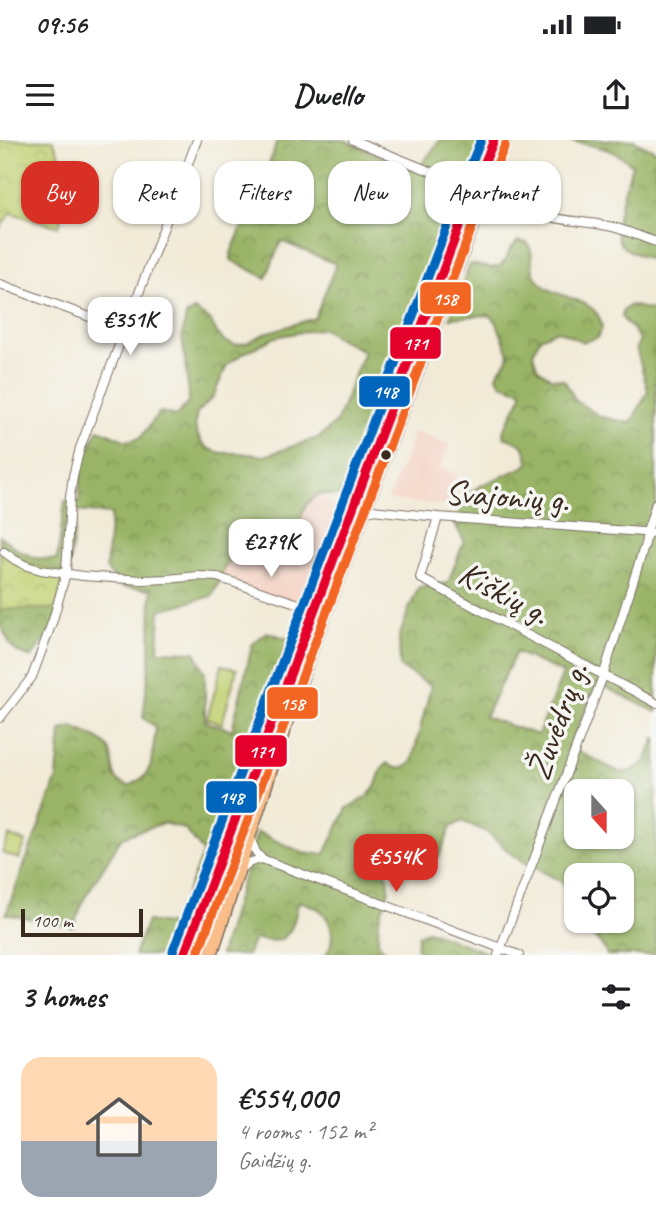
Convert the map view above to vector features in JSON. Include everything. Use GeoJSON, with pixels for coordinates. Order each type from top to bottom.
{"type":"FeatureCollection","features":[{"type":"Feature","properties":{"kind":"main road"},"geometry":{"type":"LineString","coordinates":[[488,161],[494,140]]}},
{"type":"Feature","properties":{"kind":"main road"},"geometry":{"type":"LineString","coordinates":[[494,161],[505,140]]}},
{"type":"Feature","properties":{"kind":"main road"},"geometry":{"type":"LineString","coordinates":[[211,955],[359,508],[467,224]]}},
{"type":"Feature","properties":{"kind":"main road"},"geometry":{"type":"LineString","coordinates":[[184,955],[315,611],[359,508]]}},
{"type":"Feature","properties":{"kind":"street"},"geometry":{"type":"LineString","coordinates":[[0,718],[25,687],[36,668],[53,620],[66,573],[75,466],[88,425],[197,140]]}},
{"type":"Feature","properties":{"kind":"street"},"geometry":{"type":"LineString","coordinates":[[353,140],[425,168]]}},
{"type":"Feature","properties":{"kind":"street"},"geometry":{"type":"LineString","coordinates":[[561,219],[612,226],[656,242]]}},
{"type":"Feature","properties":{"kind":"street"},"geometry":{"type":"LineString","coordinates":[[0,284],[125,330]]}},
{"type":"Feature","properties":{"kind":"street","name":"Žuvėdrų g."},"geometry":{"type":"LineString","coordinates":[[500,952],[603,676],[645,544],[652,532],[656,503]]}},
{"type":"Feature","properties":{"kind":"street","name":"Svajonių g."},"geometry":{"type":"LineString","coordinates":[[359,508],[438,517],[652,532]]}},
{"type":"Feature","properties":{"kind":"street","name":"Kiškių g."},"geometry":{"type":"LineString","coordinates":[[438,517],[420,578],[656,704]]}},
{"type":"Feature","properties":{"kind":"street"},"geometry":{"type":"LineString","coordinates":[[4,552],[27,566],[66,573],[143,580],[217,577],[315,611]]}},
{"type":"Feature","properties":{"kind":"street"},"geometry":{"type":"LineString","coordinates":[[250,836],[262,859],[500,952],[519,955]]}},
{"type":"Feature","properties":{"kind":"street"},"geometry":{"type":"LineString","coordinates":[[239,870],[262,859]]}},
{"type":"Feature","properties":{"kind":"shaded area"},"geometry":{"type":"Polygon","coordinates":[[[415,431],[450,445],[440,467],[457,474],[449,492],[453,506],[388,500],[415,431]]]}},
{"type":"Feature","properties":{"kind":"shaded area"},"geometry":{"type":"Polygon","coordinates":[[[319,494],[343,510],[343,514],[311,599],[301,612],[219,582],[224,568],[241,550],[286,559],[306,505],[319,494]]]}},
{"type":"Feature","properties":{"kind":"green space"},"geometry":{"type":"Polygon","coordinates":[[[0,140],[53,140],[62,161],[21,161],[21,216],[11,213],[0,228],[0,140]]]}},
{"type":"Feature","properties":{"kind":"green space"},"geometry":{"type":"Polygon","coordinates":[[[277,140],[344,140],[393,161],[328,161],[328,224],[411,224],[411,168],[417,171],[440,140],[484,140],[475,161],[425,161],[425,224],[450,224],[339,496],[319,494],[306,505],[286,559],[241,550],[224,568],[212,596],[160,610],[158,651],[195,652],[205,673],[205,722],[232,730],[252,645],[266,632],[290,639],[173,955],[134,955],[147,921],[174,925],[203,852],[185,829],[163,823],[122,837],[85,897],[73,927],[6,914],[57,778],[61,730],[72,727],[104,743],[110,752],[117,780],[122,784],[130,786],[145,776],[151,765],[156,727],[143,718],[150,659],[151,589],[122,587],[106,569],[111,514],[77,511],[69,569],[56,625],[31,658],[11,646],[0,624],[0,536],[34,558],[57,560],[65,501],[79,502],[83,464],[99,429],[126,441],[140,438],[160,412],[176,416],[188,403],[182,335],[186,316],[194,310],[210,320],[224,341],[235,345],[315,318],[336,264],[281,241],[266,278],[231,260],[231,253],[243,224],[314,224],[314,161],[270,161],[277,140]],[[323,328],[275,337],[227,365],[213,397],[197,413],[196,432],[209,449],[221,453],[265,456],[320,437],[337,421],[364,351],[323,328]]]}},
{"type":"Feature","properties":{"kind":"green space"},"geometry":{"type":"Polygon","coordinates":[[[567,140],[633,140],[656,151],[656,261],[628,250],[621,245],[618,238],[620,206],[632,165],[618,154],[567,140]]]}},
{"type":"Feature","properties":{"kind":"green space"},"geometry":{"type":"Polygon","coordinates":[[[518,241],[527,243],[537,279],[551,290],[586,305],[600,318],[602,328],[597,338],[583,342],[557,330],[540,338],[533,353],[537,368],[551,378],[564,380],[576,401],[601,417],[631,423],[648,391],[636,348],[640,341],[622,317],[623,311],[630,305],[656,311],[656,712],[597,683],[569,747],[621,773],[632,771],[646,761],[656,737],[656,955],[607,955],[599,942],[588,933],[634,933],[634,863],[564,863],[564,884],[516,858],[487,832],[462,821],[451,827],[439,857],[429,857],[401,842],[390,846],[385,853],[383,864],[389,888],[379,920],[378,942],[388,955],[326,955],[332,938],[329,921],[319,909],[299,901],[293,924],[283,938],[273,941],[254,939],[247,955],[220,955],[257,832],[303,853],[325,854],[347,808],[367,797],[387,763],[400,768],[406,767],[412,761],[431,686],[400,667],[399,638],[409,609],[419,587],[448,583],[464,541],[455,524],[466,495],[528,463],[522,445],[504,437],[503,432],[522,391],[501,384],[497,376],[509,354],[496,321],[488,315],[450,318],[470,264],[491,268],[500,266],[518,241]],[[516,652],[485,717],[538,735],[563,673],[516,652]]]}},
{"type":"Feature","properties":{"kind":"green space"},"geometry":{"type":"Polygon","coordinates":[[[0,542],[21,563],[66,573],[56,609],[0,609],[0,542]]]}},
{"type":"Feature","properties":{"kind":"green space"},"geometry":{"type":"Polygon","coordinates":[[[222,665],[237,669],[222,724],[207,719],[222,665]]]}},
{"type":"Feature","properties":{"kind":"green space"},"geometry":{"type":"Polygon","coordinates":[[[9,836],[26,842],[19,859],[2,853],[9,836]]]}},
{"type":"Feature","properties":{"kind":"green space"},"geometry":{"type":"Polygon","coordinates":[[[428,930],[492,955],[421,955],[416,946],[419,935],[428,930]]]}},
{"type":"Feature","properties":{"kind":"transit line","name":"148"},"geometry":{"type":"LineString","coordinates":[[173,951],[481,140]]}},
{"type":"Feature","properties":{"kind":"transit line","name":"171"},"geometry":{"type":"LineString","coordinates":[[184,955],[494,140]]}},
{"type":"Feature","properties":{"kind":"transit line","name":"158"},"geometry":{"type":"LineString","coordinates":[[197,955],[505,145]]}}]}
